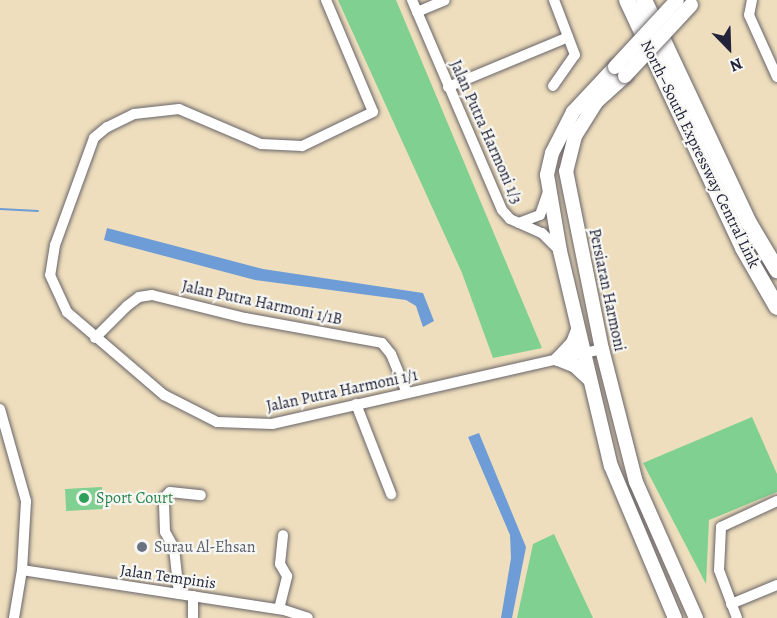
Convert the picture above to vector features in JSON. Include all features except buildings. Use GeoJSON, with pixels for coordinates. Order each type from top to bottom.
{"type":"FeatureCollection","features":[{"type":"Feature","properties":{"kind":"highway","name":"North–South Expressway Central Link"},"geometry":{"type":"LineString","coordinates":[[627,0],[742,248],[777,307]]}},
{"type":"Feature","properties":{"kind":"highway","name":"North–South Expressway Central Link"},"geometry":{"type":"LineString","coordinates":[[645,0],[749,223],[777,270]]}},
{"type":"Feature","properties":{"kind":"main road","name":"Persiaran Harmoni"},"geometry":{"type":"LineString","coordinates":[[676,0],[597,101],[575,136],[566,171],[602,349],[636,482],[696,618]]}},
{"type":"Feature","properties":{"kind":"main road","name":"Persiaran Harmoni"},"geometry":{"type":"LineString","coordinates":[[675,618],[611,466],[560,251],[549,187],[552,153],[573,112],[620,72],[693,3]]}},
{"type":"Feature","properties":{"kind":"main road"},"geometry":{"type":"LineString","coordinates":[[578,330],[573,344],[558,359],[582,370],[591,382]]}},
{"type":"Feature","properties":{"kind":"street","name":"Jalan Putra Harmoni 1/1"},"geometry":{"type":"LineString","coordinates":[[326,0],[373,112],[302,146],[261,144],[179,110],[134,114],[107,127],[94,138],[54,244],[50,275],[67,312],[164,395],[217,422],[273,424],[602,349]]}},
{"type":"Feature","properties":{"kind":"street","name":"Jalan Putra Harmoni 1/3"},"geometry":{"type":"LineString","coordinates":[[412,0],[502,210],[519,223],[542,233],[560,251]]}},
{"type":"Feature","properties":{"kind":"street"},"geometry":{"type":"LineString","coordinates":[[417,12],[445,0]]}},
{"type":"Feature","properties":{"kind":"street"},"geometry":{"type":"LineString","coordinates":[[553,86],[574,61],[554,0]]}},
{"type":"Feature","properties":{"kind":"street"},"geometry":{"type":"LineString","coordinates":[[752,0],[749,15],[777,77]]}},
{"type":"Feature","properties":{"kind":"street"},"geometry":{"type":"LineString","coordinates":[[448,87],[568,37]]}},
{"type":"Feature","properties":{"kind":"street","name":"Persiaran Harmoni"},"geometry":{"type":"LineString","coordinates":[[519,223],[540,215],[549,187]]}},
{"type":"Feature","properties":{"kind":"street","name":"Jalan Putra Harmoni 1/1B"},"geometry":{"type":"LineString","coordinates":[[95,338],[127,306],[139,297],[152,295],[245,318],[382,343],[391,354],[407,393]]}},
{"type":"Feature","properties":{"kind":"street"},"geometry":{"type":"LineString","coordinates":[[356,404],[391,494]]}},
{"type":"Feature","properties":{"kind":"street"},"geometry":{"type":"LineString","coordinates":[[0,409],[26,501],[22,570],[14,618]]}},
{"type":"Feature","properties":{"kind":"street"},"geometry":{"type":"LineString","coordinates":[[179,594],[174,548],[165,532],[164,498],[170,492],[201,495]]}},
{"type":"Feature","properties":{"kind":"street"},"geometry":{"type":"LineString","coordinates":[[737,618],[719,570],[719,547],[725,523],[777,501]]}},
{"type":"Feature","properties":{"kind":"street"},"geometry":{"type":"LineString","coordinates":[[279,609],[287,576],[280,564],[283,535]]}},
{"type":"Feature","properties":{"kind":"street","name":"Jalan Tempinis"},"geometry":{"type":"LineString","coordinates":[[22,570],[279,609],[308,618]]}},
{"type":"Feature","properties":{"kind":"street"},"geometry":{"type":"LineString","coordinates":[[731,604],[777,585]]}},
{"type":"Feature","properties":{"kind":"street"},"geometry":{"type":"LineString","coordinates":[[193,596],[194,618]]}},
{"type":"Feature","properties":{"kind":"green space"},"geometry":{"type":"Polygon","coordinates":[[[338,0],[396,0],[542,348],[493,358],[462,273],[338,0]]]}},
{"type":"Feature","properties":{"kind":"green space"},"geometry":{"type":"Polygon","coordinates":[[[752,417],[777,474],[777,492],[709,520],[706,584],[643,463],[752,417]]]}},
{"type":"Feature","properties":{"kind":"green space","name":"Sport Court"},"geometry":{"type":"Polygon","coordinates":[[[102,487],[103,509],[66,511],[65,489],[102,487]]]}},
{"type":"Feature","properties":{"kind":"green space"},"geometry":{"type":"Polygon","coordinates":[[[554,534],[593,618],[517,618],[533,544],[554,534]]]}},
{"type":"Feature","properties":{"kind":"water"},"geometry":{"type":"Polygon","coordinates":[[[107,228],[263,269],[423,293],[434,321],[423,327],[416,306],[406,300],[255,280],[104,240],[107,228]]]}},
{"type":"Feature","properties":{"kind":"water"},"geometry":{"type":"Polygon","coordinates":[[[479,433],[526,547],[512,618],[501,618],[511,558],[510,535],[468,437],[479,433]]]}},
{"type":"Feature","properties":{"kind":"waterway"},"geometry":{"type":"LineString","coordinates":[[0,209],[38,211]]}},
{"type":"Feature","properties":{"kind":"place","name":"Sport Court"},"geometry":{"type":"Point","coordinates":[84,498]}},
{"type":"Feature","properties":{"kind":"place","name":"Surau Al-Ehsan"},"geometry":{"type":"Point","coordinates":[142,547]}}]}
